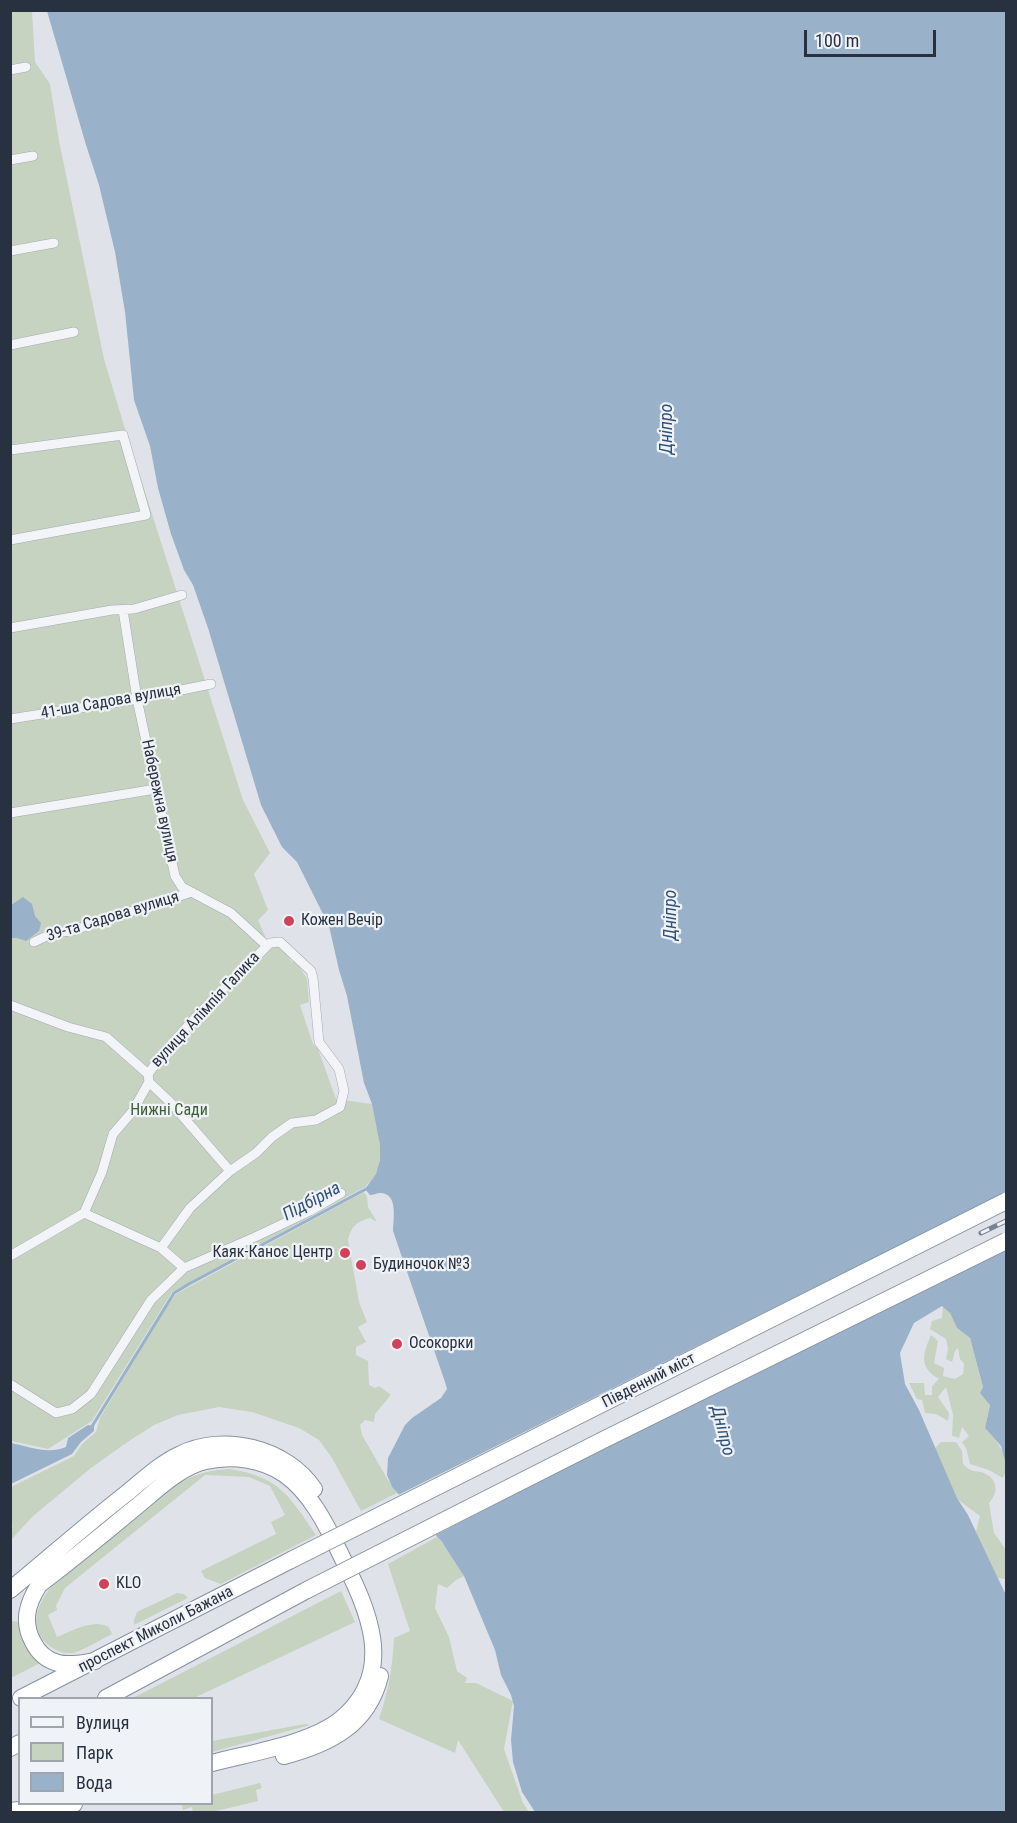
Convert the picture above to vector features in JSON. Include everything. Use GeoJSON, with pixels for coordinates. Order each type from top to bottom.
{"type":"FeatureCollection","features":[{"type":"Feature","properties":{"kind":"highway","name":"Південний міст"},"geometry":{"type":"LineString","coordinates":[[291,1560],[1006,1201]]}},
{"type":"Feature","properties":{"kind":"highway","name":"Південний міст"},"geometry":{"type":"LineString","coordinates":[[110,1697],[307,1590],[605,1439],[1006,1241]]}},
{"type":"Feature","properties":{"kind":"highway"},"geometry":{"type":"LineString","coordinates":[[10,1590],[96,1518],[179,1454],[200,1447],[244,1446],[285,1460],[300,1471],[334,1520],[369,1592],[381,1624],[382,1670],[372,1699],[361,1716],[331,1739],[306,1750],[213,1774]]}},
{"type":"Feature","properties":{"kind":"highway"},"geometry":{"type":"LineString","coordinates":[[95,1661],[59,1663],[40,1654],[29,1634],[26,1622],[27,1609],[39,1586],[172,1478],[203,1461],[223,1458],[248,1460],[275,1469],[297,1484],[327,1527],[360,1593],[372,1629],[374,1647],[372,1668],[365,1688],[356,1703],[341,1719],[322,1732],[301,1740],[213,1763]]}},
{"type":"Feature","properties":{"kind":"highway","name":"проспект Миколи Бажана"},"geometry":{"type":"LineString","coordinates":[[24,1697],[291,1560]]}},
{"type":"Feature","properties":{"kind":"highway"},"geometry":{"type":"LineString","coordinates":[[11,1617],[17,1617],[27,1609]]}},
{"type":"Feature","properties":{"kind":"highway"},"geometry":{"type":"LineString","coordinates":[[10,1811],[58,1805]]}},
{"type":"Feature","properties":{"kind":"street"},"geometry":{"type":"LineString","coordinates":[[10,70],[27,67]]}},
{"type":"Feature","properties":{"kind":"street"},"geometry":{"type":"LineString","coordinates":[[10,160],[33,156]]}},
{"type":"Feature","properties":{"kind":"street"},"geometry":{"type":"LineString","coordinates":[[10,251],[54,243]]}},
{"type":"Feature","properties":{"kind":"street"},"geometry":{"type":"LineString","coordinates":[[10,345],[74,332]]}},
{"type":"Feature","properties":{"kind":"street"},"geometry":{"type":"LineString","coordinates":[[10,450],[123,435],[146,515],[10,540]]}},
{"type":"Feature","properties":{"kind":"street"},"geometry":{"type":"LineString","coordinates":[[10,628],[112,610],[134,609],[182,595]]}},
{"type":"Feature","properties":{"kind":"street","name":"Набережна вулиця"},"geometry":{"type":"LineString","coordinates":[[123,610],[137,699],[175,876],[182,887],[231,913],[267,946]]}},
{"type":"Feature","properties":{"kind":"street","name":"41-ша Садова вулиця"},"geometry":{"type":"LineString","coordinates":[[10,719],[137,699],[211,684]]}},
{"type":"Feature","properties":{"kind":"street"},"geometry":{"type":"LineString","coordinates":[[10,813],[156,789]]}},
{"type":"Feature","properties":{"kind":"street","name":"39-та Садова вулиця"},"geometry":{"type":"LineString","coordinates":[[34,942],[53,933],[71,931],[192,892]]}},
{"type":"Feature","properties":{"kind":"street","name":"вулиця Алімпія Галика"},"geometry":{"type":"LineString","coordinates":[[84,1213],[102,1172],[113,1134],[132,1112],[148,1078],[164,1052],[270,943],[280,942],[311,971],[319,1042],[339,1069],[344,1091],[340,1107],[316,1120],[292,1123],[272,1137],[190,1208],[161,1248]]}},
{"type":"Feature","properties":{"kind":"street"},"geometry":{"type":"LineString","coordinates":[[10,1005],[68,1027],[106,1037],[148,1078]]}},
{"type":"Feature","properties":{"kind":"street","name":"вулиця Алімпія Галика"},"geometry":{"type":"LineString","coordinates":[[148,1078],[230,1171]]}},
{"type":"Feature","properties":{"kind":"street"},"geometry":{"type":"LineString","coordinates":[[10,1384],[56,1413],[72,1409],[91,1394],[151,1300],[184,1268],[255,1237],[342,1193]]}},
{"type":"Feature","properties":{"kind":"street"},"geometry":{"type":"LineString","coordinates":[[10,1256],[84,1213],[161,1248],[184,1268]]}},
{"type":"Feature","properties":{"kind":"green space","name":"Нижні Сади"},"geometry":{"type":"Polygon","coordinates":[[[32,10],[35,62],[50,84],[59,141],[104,359],[243,800],[270,853],[254,874],[268,910],[258,920],[270,948],[278,943],[292,962],[296,961],[307,979],[309,1002],[300,1005],[313,1044],[318,1049],[336,1099],[372,1104],[380,1155],[377,1172],[365,1187],[172,1292],[92,1421],[48,1449],[11,1441],[10,11],[32,10]]]}},
{"type":"Feature","properties":{"kind":"green space"},"geometry":{"type":"Polygon","coordinates":[[[364,1192],[368,1207],[377,1222],[370,1218],[358,1223],[348,1240],[359,1302],[367,1322],[358,1327],[366,1342],[356,1347],[356,1355],[368,1361],[369,1385],[375,1388],[379,1386],[390,1396],[375,1414],[374,1422],[365,1420],[360,1425],[362,1435],[397,1493],[361,1511],[332,1458],[319,1440],[299,1428],[252,1412],[219,1407],[178,1415],[154,1425],[91,1468],[32,1517],[11,1540],[10,1529],[13,1527],[11,1524],[11,1487],[74,1456],[82,1444],[96,1432],[100,1418],[161,1315],[176,1294],[364,1192]]]}},
{"type":"Feature","properties":{"kind":"green space"},"geometry":{"type":"Polygon","coordinates":[[[943,1306],[950,1313],[957,1328],[970,1338],[990,1404],[985,1428],[999,1445],[1005,1458],[1006,1471],[1003,1478],[989,1470],[970,1464],[962,1442],[969,1436],[962,1427],[959,1438],[952,1436],[953,1415],[946,1387],[938,1397],[949,1413],[948,1421],[936,1414],[925,1413],[922,1400],[917,1399],[909,1383],[924,1383],[925,1395],[932,1395],[932,1386],[939,1379],[928,1370],[924,1360],[931,1335],[938,1341],[934,1363],[944,1368],[943,1376],[955,1379],[963,1374],[964,1364],[960,1359],[958,1348],[952,1362],[946,1359],[948,1349],[946,1339],[930,1329],[932,1321],[942,1318],[943,1306]]]}},
{"type":"Feature","properties":{"kind":"green space"},"geometry":{"type":"Polygon","coordinates":[[[941,1442],[956,1442],[962,1451],[963,1464],[970,1470],[991,1477],[995,1485],[995,1494],[989,1503],[994,1533],[1006,1550],[1006,1579],[998,1578],[976,1532],[980,1516],[957,1499],[935,1448],[941,1442]]]}},
{"type":"Feature","properties":{"kind":"green space"},"geometry":{"type":"Polygon","coordinates":[[[230,1469],[261,1477],[282,1490],[316,1535],[221,1584],[205,1578],[201,1571],[276,1534],[271,1522],[285,1515],[270,1486],[249,1477],[205,1475],[65,1588],[56,1606],[57,1610],[48,1615],[57,1637],[83,1626],[96,1624],[109,1627],[112,1634],[73,1653],[56,1650],[43,1640],[36,1626],[36,1618],[41,1603],[50,1588],[181,1482],[205,1472],[230,1469]]]}},
{"type":"Feature","properties":{"kind":"green space"},"geometry":{"type":"Polygon","coordinates":[[[437,1537],[450,1552],[464,1576],[447,1588],[438,1584],[435,1608],[449,1637],[457,1671],[467,1678],[465,1683],[476,1683],[513,1701],[504,1749],[523,1803],[529,1812],[504,1812],[458,1740],[455,1753],[379,1719],[390,1679],[394,1638],[410,1631],[388,1564],[437,1537]]]}},
{"type":"Feature","properties":{"kind":"green space"},"geometry":{"type":"Polygon","coordinates":[[[341,1591],[355,1622],[196,1697],[135,1697],[341,1591]]]}},
{"type":"Feature","properties":{"kind":"green space"},"geometry":{"type":"Polygon","coordinates":[[[177,1593],[184,1594],[188,1598],[134,1625],[137,1612],[177,1593]]]}},
{"type":"Feature","properties":{"kind":"green space"},"geometry":{"type":"Polygon","coordinates":[[[11,1621],[19,1622],[42,1662],[11,1678],[11,1621]]]}},
{"type":"Feature","properties":{"kind":"green space"},"geometry":{"type":"Polygon","coordinates":[[[305,1724],[310,1725],[213,1752],[213,1741],[305,1724]]]}},
{"type":"Feature","properties":{"kind":"green space"},"geometry":{"type":"Polygon","coordinates":[[[260,1783],[262,1788],[256,1790],[258,1801],[212,1812],[193,1812],[192,1807],[183,1810],[182,1805],[213,1805],[213,1795],[260,1783]]]}},
{"type":"Feature","properties":{"kind":"water","name":"Дніпро"},"geometry":{"type":"Polygon","coordinates":[[[47,11],[1006,11],[1006,1465],[1001,1446],[985,1428],[990,1405],[980,1393],[983,1387],[970,1338],[957,1328],[950,1313],[942,1306],[914,1323],[900,1353],[905,1384],[919,1410],[957,1498],[968,1515],[1006,1595],[1006,1812],[535,1812],[522,1792],[513,1762],[511,1740],[514,1706],[501,1675],[495,1650],[464,1576],[442,1542],[392,1487],[387,1475],[388,1458],[405,1425],[441,1398],[447,1389],[393,1231],[394,1208],[390,1197],[380,1193],[370,1195],[365,1189],[376,1174],[380,1160],[380,1145],[329,926],[297,862],[282,847],[261,805],[208,628],[171,534],[158,488],[150,446],[134,400],[125,312],[115,252],[99,185],[47,11]]]}},
{"type":"Feature","properties":{"kind":"water"},"geometry":{"type":"Polygon","coordinates":[[[23,897],[32,904],[35,916],[41,923],[39,931],[26,941],[11,938],[11,905],[23,897]]]}},
{"type":"Feature","properties":{"kind":"water"},"geometry":{"type":"Polygon","coordinates":[[[88,1425],[94,1426],[94,1431],[72,1454],[11,1484],[11,1443],[45,1450],[59,1449],[66,1447],[68,1438],[88,1425]]]}},
{"type":"Feature","properties":{"kind":"pier"},"geometry":{"type":"Polygon","coordinates":[[[1006,1192],[1006,1250],[608,1446],[432,1537],[396,1496],[1006,1192]]]}},
{"type":"Feature","properties":{"kind":"waterway","name":"Підбірна"},"geometry":{"type":"LineString","coordinates":[[91,1428],[174,1293],[366,1189]]}},
{"type":"Feature","properties":{"kind":"railway"},"geometry":{"type":"LineString","coordinates":[[981,1233],[1006,1221]]}},
{"type":"Feature","properties":{"kind":"place","name":"Кожен Вечір"},"geometry":{"type":"Point","coordinates":[289,921]}},
{"type":"Feature","properties":{"kind":"place","name":"Каяк-Каноє Центр"},"geometry":{"type":"Point","coordinates":[345,1253]}},
{"type":"Feature","properties":{"kind":"place","name":"Будиночок №3"},"geometry":{"type":"Point","coordinates":[361,1265]}},
{"type":"Feature","properties":{"kind":"place","name":"Осокорки"},"geometry":{"type":"Point","coordinates":[397,1344]}},
{"type":"Feature","properties":{"kind":"place","name":"KLO"},"geometry":{"type":"Point","coordinates":[104,1584]}}]}
